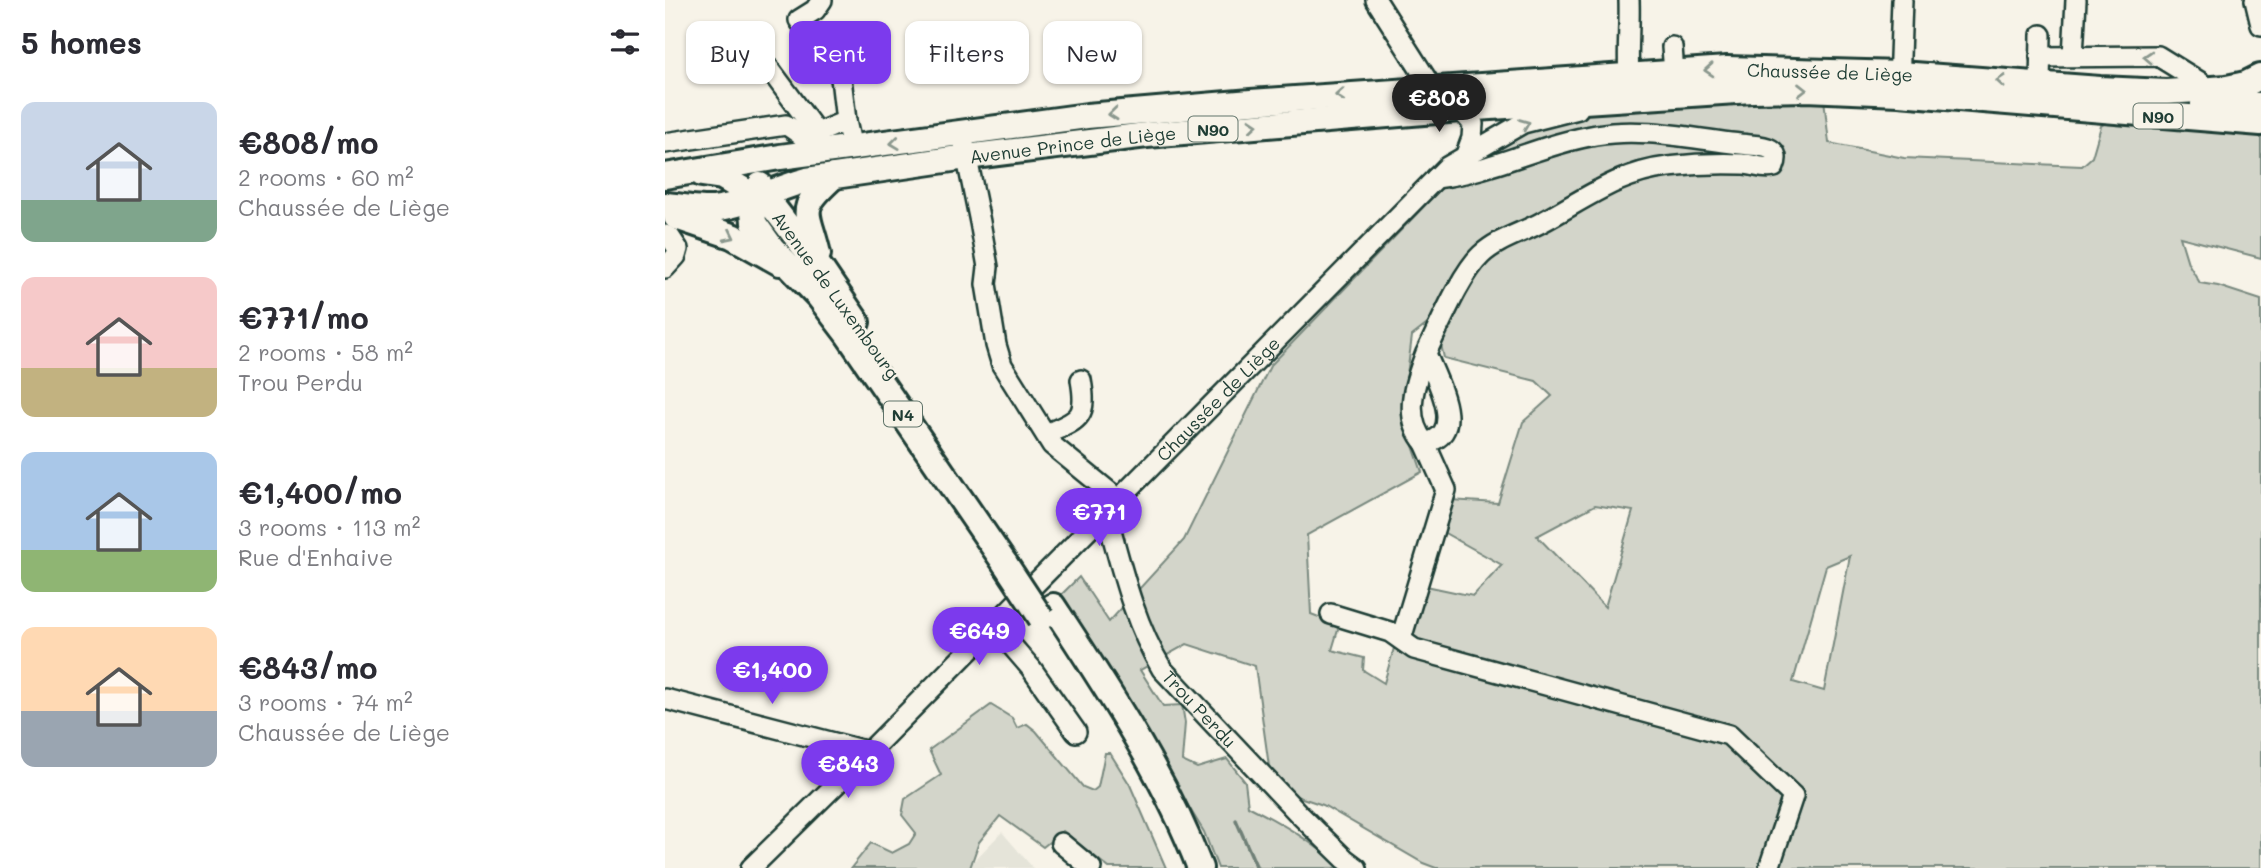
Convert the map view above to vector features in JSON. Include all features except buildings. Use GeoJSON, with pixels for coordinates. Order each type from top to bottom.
{"type":"FeatureCollection","features":[{"type":"Feature","properties":{"kind":"main road","name":"Chaussée de Liège"},"geometry":{"type":"LineString","coordinates":[[1432,88],[1770,69],[2056,106],[2261,123]]}},
{"type":"Feature","properties":{"kind":"main road","name":"Chaussée de Liège"},"geometry":{"type":"LineString","coordinates":[[1611,100],[1752,90],[1899,84],[2040,84],[2166,92],[2261,83]]}},
{"type":"Feature","properties":{"kind":"main road","name":"Avenue Prince de Liège"},"geometry":{"type":"LineString","coordinates":[[665,205],[711,209],[730,206],[785,186],[964,145],[1126,112],[1432,88]]}},
{"type":"Feature","properties":{"kind":"main road","name":"Avenue Prince de Liège"},"geometry":{"type":"LineString","coordinates":[[665,176],[829,151],[1147,135],[1460,109],[1611,100]]}},
{"type":"Feature","properties":{"kind":"main road","name":"N90"},"geometry":{"type":"LineString","coordinates":[[2056,106],[2228,103],[2261,105]]}},
{"type":"Feature","properties":{"kind":"main road"},"geometry":{"type":"LineString","coordinates":[[756,197],[761,182],[772,171],[829,151]]}},
{"type":"Feature","properties":{"kind":"main road","name":"N4"},"geometry":{"type":"LineString","coordinates":[[690,173],[722,177],[756,197]]}},
{"type":"Feature","properties":{"kind":"main road"},"geometry":{"type":"LineString","coordinates":[[821,269],[807,216],[809,204],[817,191],[834,176]]}},
{"type":"Feature","properties":{"kind":"main road","name":"Avenue de Luxembourg"},"geometry":{"type":"LineString","coordinates":[[1012,561],[819,297],[772,248],[754,223],[753,208],[756,197],[774,208],[821,269],[1012,561],[1047,612],[1103,684],[1156,773],[1187,834],[1200,868]]}},
{"type":"Feature","properties":{"kind":"main road","name":"N4"},"geometry":{"type":"LineString","coordinates":[[665,216],[680,218],[732,236],[792,270]]}},
{"type":"Feature","properties":{"kind":"main road","name":"Avenue de Luxembourg"},"geometry":{"type":"LineString","coordinates":[[1047,612],[1143,778],[1183,868]]}},
{"type":"Feature","properties":{"kind":"street"},"geometry":{"type":"LineString","coordinates":[[665,143],[786,125],[814,147],[829,151],[846,121],[841,78],[799,20],[814,10],[822,0]]}},
{"type":"Feature","properties":{"kind":"street"},"geometry":{"type":"LineString","coordinates":[[1375,0],[1432,88],[1460,109],[1473,124],[1472,138],[1465,157]]}},
{"type":"Feature","properties":{"kind":"street"},"geometry":{"type":"LineString","coordinates":[[1629,0],[1629,76]]}},
{"type":"Feature","properties":{"kind":"street"},"geometry":{"type":"LineString","coordinates":[[1899,84],[1902,0]]}},
{"type":"Feature","properties":{"kind":"street"},"geometry":{"type":"LineString","coordinates":[[2073,56],[2076,0]]}},
{"type":"Feature","properties":{"kind":"street"},"geometry":{"type":"LineString","coordinates":[[2255,0],[2261,25]]}},
{"type":"Feature","properties":{"kind":"street"},"geometry":{"type":"LineString","coordinates":[[2040,84],[2041,35]]}},
{"type":"Feature","properties":{"kind":"street"},"geometry":{"type":"LineString","coordinates":[[1672,47],[1674,73]]}},
{"type":"Feature","properties":{"kind":"street"},"geometry":{"type":"LineString","coordinates":[[2041,57],[2158,56],[2200,82],[2204,90]]}},
{"type":"Feature","properties":{"kind":"street"},"geometry":{"type":"LineString","coordinates":[[775,76],[817,133],[846,121]]}},
{"type":"Feature","properties":{"kind":"street","name":"Chaussée de Liège"},"geometry":{"type":"LineString","coordinates":[[1441,173],[1523,124],[1611,100]]}},
{"type":"Feature","properties":{"kind":"street","name":"Chaussée de Liège"},"geometry":{"type":"LineString","coordinates":[[751,868],[1441,173],[1459,146],[1460,109]]}},
{"type":"Feature","properties":{"kind":"street"},"geometry":{"type":"LineString","coordinates":[[1401,639],[1446,490],[1413,420],[1412,396],[1426,353],[1471,268],[1498,243],[1617,180],[1646,171],[1687,165],[1748,164],[1766,169],[1774,167],[1777,159],[1776,153],[1768,146],[1657,134],[1599,134],[1560,142],[1464,175],[1441,173]]}},
{"type":"Feature","properties":{"kind":"street"},"geometry":{"type":"LineString","coordinates":[[964,145],[988,267],[986,284],[1002,365],[1052,444],[1112,505]]}},
{"type":"Feature","properties":{"kind":"street"},"geometry":{"type":"LineString","coordinates":[[665,235],[670,237],[678,249],[676,256],[665,268]]}},
{"type":"Feature","properties":{"kind":"street"},"geometry":{"type":"LineString","coordinates":[[1425,443],[1436,441],[1445,430],[1448,412],[1426,353]]}},
{"type":"Feature","properties":{"kind":"street"},"geometry":{"type":"LineString","coordinates":[[1046,434],[1073,422],[1079,416],[1084,403],[1080,380]]}},
{"type":"Feature","properties":{"kind":"street","name":"Trou Perdu"},"geometry":{"type":"LineString","coordinates":[[1112,505],[1126,588],[1149,648],[1163,669],[1272,788],[1357,868]]}},
{"type":"Feature","properties":{"kind":"street"},"geometry":{"type":"LineString","coordinates":[[1331,614],[1390,632],[1414,649],[1729,735],[1793,796],[1769,868]]}},
{"type":"Feature","properties":{"kind":"street"},"geometry":{"type":"LineString","coordinates":[[993,624],[1031,668],[1076,732]]}},
{"type":"Feature","properties":{"kind":"street"},"geometry":{"type":"LineString","coordinates":[[665,699],[869,752]]}},
{"type":"Feature","properties":{"kind":"street"},"geometry":{"type":"LineString","coordinates":[[1061,844],[1091,868]]}},
{"type":"Feature","properties":{"kind":"shaded area"},"geometry":{"type":"Polygon","coordinates":[[[1824,99],[1829,143],[1904,158],[2082,166],[2092,157],[2101,126],[2116,116],[2261,128],[2261,258],[2180,237],[2188,263],[2200,283],[2261,300],[2261,868],[1436,868],[1323,805],[1272,788],[1255,666],[1187,644],[1140,670],[1163,706],[1182,705],[1185,723],[1182,761],[1197,768],[1227,759],[1245,782],[1248,806],[1297,834],[1341,868],[1218,868],[1204,832],[1060,596],[1079,577],[1109,622],[1184,540],[1270,366],[1462,167],[1541,126],[1617,106],[1824,99]],[[1435,318],[1412,336],[1402,414],[1422,472],[1307,535],[1311,614],[1337,624],[1338,630],[1332,650],[1364,658],[1363,670],[1384,683],[1394,648],[1412,655],[1410,633],[1426,586],[1473,596],[1502,565],[1443,532],[1450,500],[1498,503],[1523,422],[1552,396],[1536,381],[1444,358],[1435,318]],[[1595,505],[1537,536],[1605,607],[1633,511],[1595,505]],[[1850,556],[1826,566],[1793,682],[1824,691],[1850,556]]]}},
{"type":"Feature","properties":{"kind":"shaded area"},"geometry":{"type":"Polygon","coordinates":[[[991,705],[1012,718],[1017,728],[1027,724],[1036,731],[1083,787],[1093,791],[1098,787],[1105,753],[1110,753],[1130,785],[1166,868],[1109,868],[1063,831],[1043,847],[1000,816],[979,842],[970,868],[851,868],[871,843],[892,853],[909,844],[916,833],[902,815],[905,799],[941,775],[929,750],[991,705]]]}},
{"type":"Feature","properties":{"kind":"shaded area"},"geometry":{"type":"Polygon","coordinates":[[[1002,832],[1033,868],[967,868],[1002,832]]]}},
{"type":"Feature","properties":{"kind":"waterway"},"geometry":{"type":"LineString","coordinates":[[1236,820],[1257,868]]}}]}
